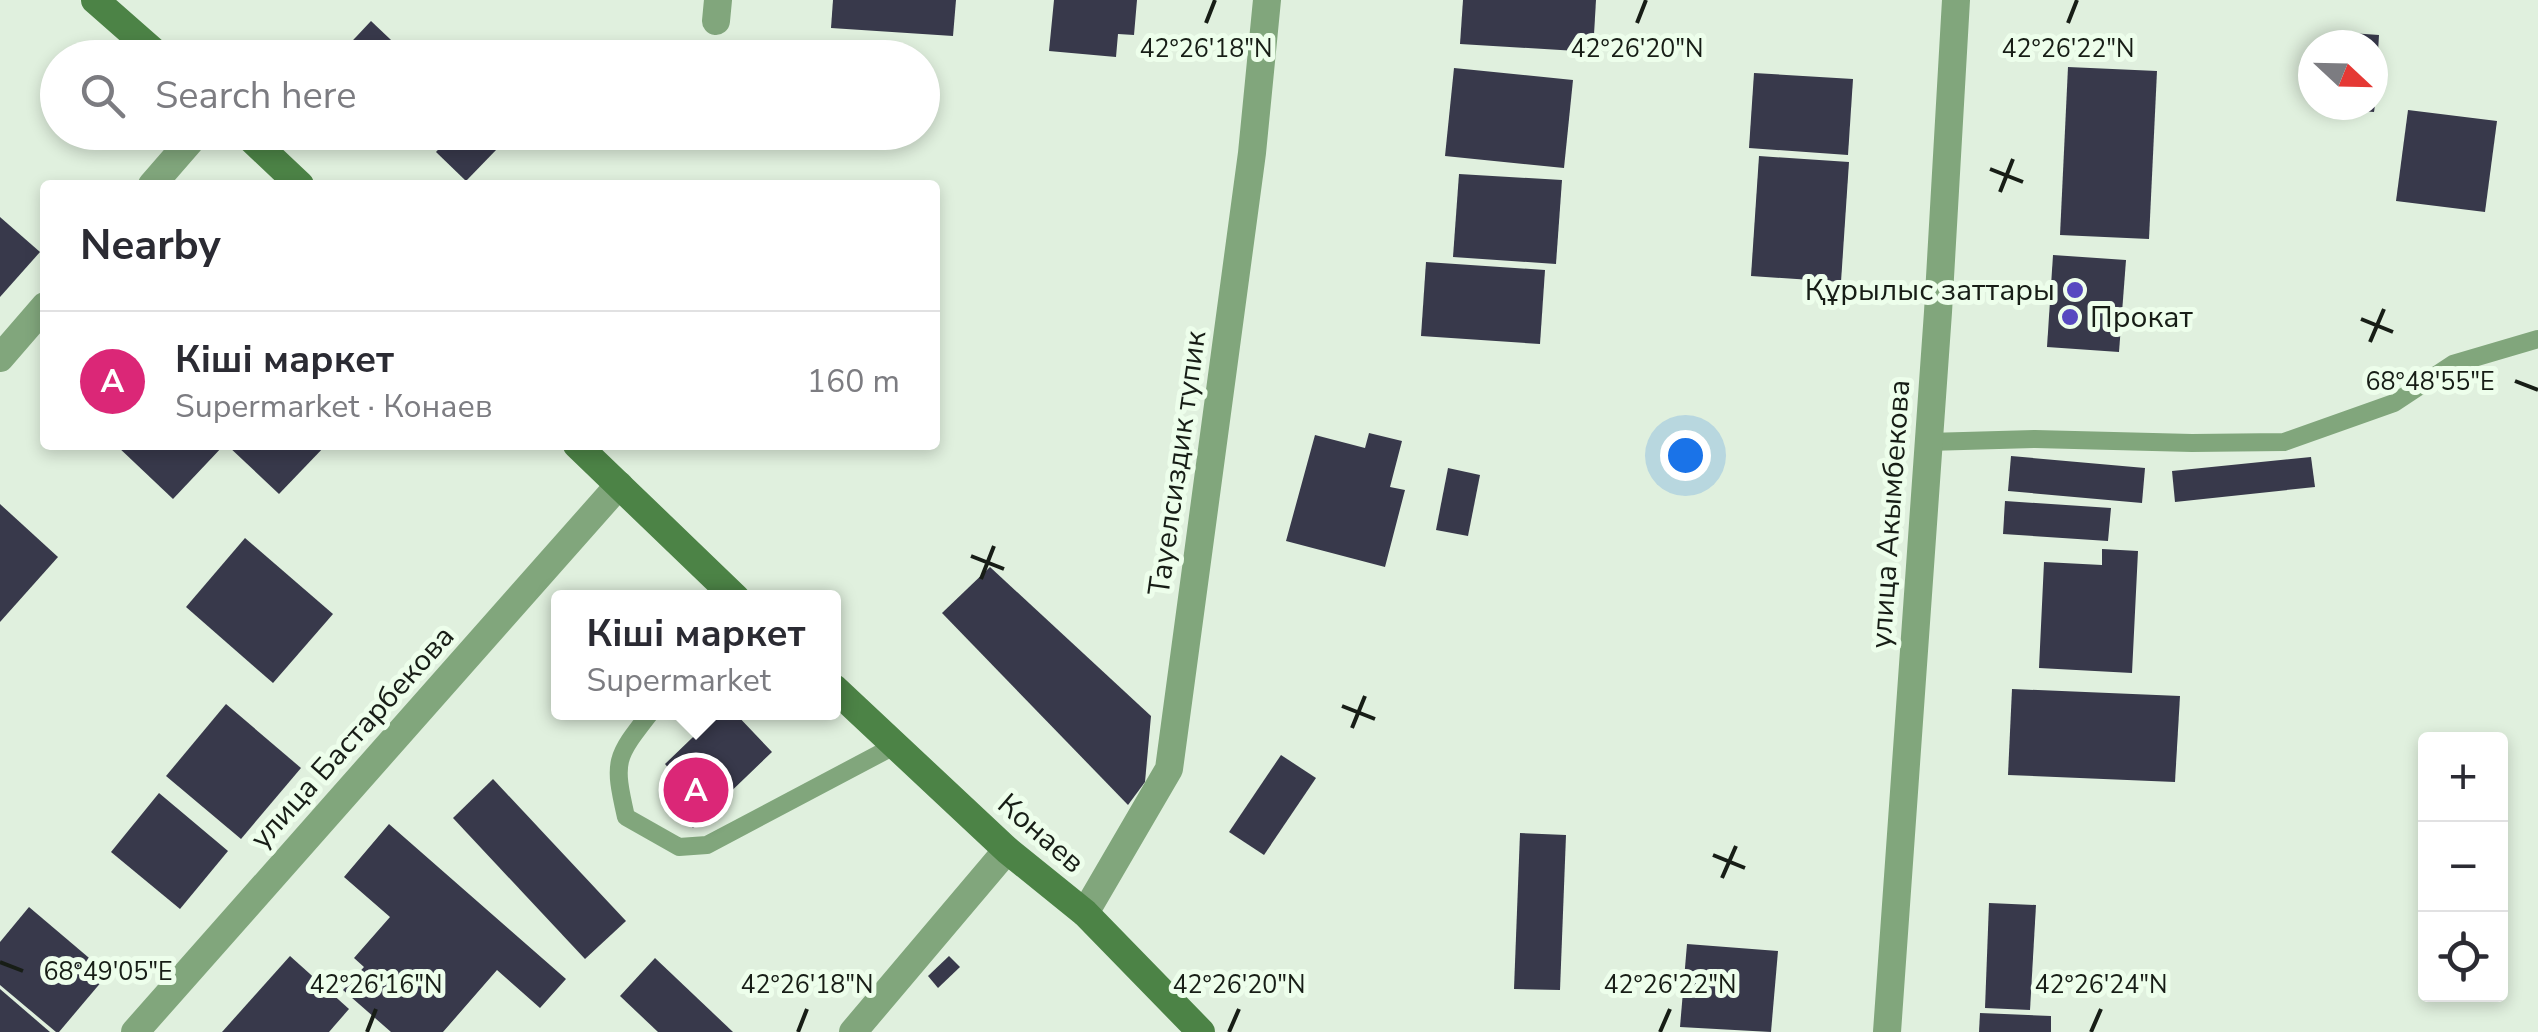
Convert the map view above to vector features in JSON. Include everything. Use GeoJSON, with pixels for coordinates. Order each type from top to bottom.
{"type":"FeatureCollection","features":[{"type":"Feature","properties":{"kind":"main road"},"geometry":{"type":"LineString","coordinates":[[96,0],[140,40]]}},
{"type":"Feature","properties":{"kind":"main road"},"geometry":{"type":"LineString","coordinates":[[263,150],[295,180]]}},
{"type":"Feature","properties":{"kind":"main road"},"geometry":{"type":"LineString","coordinates":[[581,450],[728,590]]}},
{"type":"Feature","properties":{"kind":"main road","name":"Конаев"},"geometry":{"type":"LineString","coordinates":[[841,694],[1007,850],[1085,913],[1201,1032]]}},
{"type":"Feature","properties":{"kind":"street","name":"Тауелсиздик тупик"},"geometry":{"type":"LineString","coordinates":[[1085,913],[1168,769],[1252,153],[1267,0]]}},
{"type":"Feature","properties":{"kind":"street","name":"улица Акымбекова"},"geometry":{"type":"LineString","coordinates":[[1887,1032],[1956,0]]}},
{"type":"Feature","properties":{"kind":"street"},"geometry":{"type":"LineString","coordinates":[[156,180],[182,150]]}},
{"type":"Feature","properties":{"kind":"street"},"geometry":{"type":"LineString","coordinates":[[0,358],[40,312]]}},
{"type":"Feature","properties":{"kind":"street","name":"улица Бастарбекова"},"geometry":{"type":"LineString","coordinates":[[134,1032],[619,485]]}},
{"type":"Feature","properties":{"kind":"street"},"geometry":{"type":"LineString","coordinates":[[854,1032],[1007,850]]}},
{"type":"Feature","properties":{"kind":"lane"},"geometry":{"type":"LineString","coordinates":[[1928,442],[2284,442],[2394,403],[2453,364],[2538,339]]}},
{"type":"Feature","properties":{"kind":"lane"},"geometry":{"type":"LineString","coordinates":[[645,720],[622,749],[617,778],[626,817],[679,847],[707,845],[896,745]]}},
{"type":"Feature","properties":{"kind":"building"},"geometry":{"type":"Polygon","coordinates":[[[833,0],[956,0],[953,36],[831,28],[833,0]]]}},
{"type":"Feature","properties":{"kind":"building"},"geometry":{"type":"Polygon","coordinates":[[[1054,0],[1137,0],[1134,35],[1118,34],[1116,57],[1049,51],[1054,0]]]}},
{"type":"Feature","properties":{"kind":"building"},"geometry":{"type":"Polygon","coordinates":[[[1463,0],[1596,0],[1593,52],[1460,44],[1463,0]]]}},
{"type":"Feature","properties":{"kind":"building"},"geometry":{"type":"Polygon","coordinates":[[[371,21],[391,40],[353,40],[371,21]]]}},
{"type":"Feature","properties":{"kind":"building"},"geometry":{"type":"Polygon","coordinates":[[[2068,67],[2157,71],[2149,239],[2060,235],[2068,67]]]}},
{"type":"Feature","properties":{"kind":"building"},"geometry":{"type":"Polygon","coordinates":[[[1454,68],[1573,80],[1564,168],[1445,156],[1454,68]]]}},
{"type":"Feature","properties":{"kind":"building"},"geometry":{"type":"Polygon","coordinates":[[[1754,73],[1853,79],[1848,155],[1749,148],[1754,73]]]}},
{"type":"Feature","properties":{"kind":"building"},"geometry":{"type":"Polygon","coordinates":[[[2408,110],[2497,121],[2485,212],[2396,201],[2408,110]]]}},
{"type":"Feature","properties":{"kind":"building"},"geometry":{"type":"Polygon","coordinates":[[[438,150],[496,150],[467,180],[438,150]]]}},
{"type":"Feature","properties":{"kind":"building"},"geometry":{"type":"Polygon","coordinates":[[[1759,156],[1849,162],[1841,282],[1751,276],[1759,156]]]}},
{"type":"Feature","properties":{"kind":"building"},"geometry":{"type":"Polygon","coordinates":[[[1459,174],[1562,180],[1556,264],[1453,257],[1459,174]]]}},
{"type":"Feature","properties":{"kind":"building"},"geometry":{"type":"Polygon","coordinates":[[[0,217],[40,252],[0,297],[0,217]]]}},
{"type":"Feature","properties":{"kind":"building"},"geometry":{"type":"Polygon","coordinates":[[[2053,255],[2126,260],[2119,352],[2047,347],[2053,255]]]}},
{"type":"Feature","properties":{"kind":"building"},"geometry":{"type":"Polygon","coordinates":[[[1426,262],[1545,270],[1540,344],[1421,336],[1426,262]]]}},
{"type":"Feature","properties":{"kind":"building"},"geometry":{"type":"Polygon","coordinates":[[[1369,433],[1402,441],[1390,487],[1405,490],[1385,567],[1286,541],[1315,435],[1365,448],[1369,433]]]}},
{"type":"Feature","properties":{"kind":"building"},"geometry":{"type":"Polygon","coordinates":[[[121,450],[219,450],[173,499],[121,450]]]}},
{"type":"Feature","properties":{"kind":"building"},"geometry":{"type":"Polygon","coordinates":[[[232,450],[321,450],[279,494],[232,450]]]}},
{"type":"Feature","properties":{"kind":"building"},"geometry":{"type":"Polygon","coordinates":[[[2011,456],[2145,468],[2142,503],[2008,491],[2011,456]]]}},
{"type":"Feature","properties":{"kind":"building"},"geometry":{"type":"Polygon","coordinates":[[[2311,457],[2315,487],[2175,502],[2172,471],[2311,457]]]}},
{"type":"Feature","properties":{"kind":"building"},"geometry":{"type":"Polygon","coordinates":[[[1448,468],[1480,475],[1468,536],[1436,530],[1448,468]]]}},
{"type":"Feature","properties":{"kind":"building"},"geometry":{"type":"Polygon","coordinates":[[[2005,501],[2111,508],[2108,541],[2003,534],[2005,501]]]}},
{"type":"Feature","properties":{"kind":"building"},"geometry":{"type":"Polygon","coordinates":[[[0,504],[58,557],[0,622],[0,504]]]}},
{"type":"Feature","properties":{"kind":"building"},"geometry":{"type":"Polygon","coordinates":[[[245,538],[333,614],[273,683],[186,607],[245,538]]]}},
{"type":"Feature","properties":{"kind":"building"},"geometry":{"type":"Polygon","coordinates":[[[2102,549],[2138,551],[2132,673],[2039,668],[2044,562],[2102,565],[2102,549]]]}},
{"type":"Feature","properties":{"kind":"building"},"geometry":{"type":"Polygon","coordinates":[[[990,567],[1151,716],[1145,782],[1128,805],[942,613],[990,567]]]}},
{"type":"Feature","properties":{"kind":"building"},"geometry":{"type":"Polygon","coordinates":[[[2012,689],[2180,696],[2175,782],[2008,775],[2012,689]]]}},
{"type":"Feature","properties":{"kind":"building"},"geometry":{"type":"Polygon","coordinates":[[[226,704],[301,768],[241,839],[166,776],[226,704]]]}},
{"type":"Feature","properties":{"kind":"building"},"geometry":{"type":"Polygon","coordinates":[[[711,720],[742,720],[772,752],[693,828],[666,799],[682,784],[665,764],[711,720]]]}},
{"type":"Feature","properties":{"kind":"building"},"geometry":{"type":"Polygon","coordinates":[[[1281,755],[1316,778],[1264,855],[1229,832],[1281,755]]]}},
{"type":"Feature","properties":{"kind":"building"},"geometry":{"type":"Polygon","coordinates":[[[493,779],[626,921],[585,959],[453,818],[493,779]]]}},
{"type":"Feature","properties":{"kind":"building"},"geometry":{"type":"Polygon","coordinates":[[[159,793],[228,851],[180,909],[111,852],[159,793]]]}},
{"type":"Feature","properties":{"kind":"building"},"geometry":{"type":"Polygon","coordinates":[[[389,824],[566,979],[540,1008],[497,970],[443,1032],[391,1032],[343,990],[364,967],[354,958],[390,917],[344,877],[389,824]]]}},
{"type":"Feature","properties":{"kind":"building"},"geometry":{"type":"Polygon","coordinates":[[[1520,833],[1566,835],[1560,990],[1514,989],[1520,833]]]}},
{"type":"Feature","properties":{"kind":"building"},"geometry":{"type":"Polygon","coordinates":[[[1989,903],[2036,905],[2030,1010],[1985,1008],[1989,903]]]}},
{"type":"Feature","properties":{"kind":"building"},"geometry":{"type":"Polygon","coordinates":[[[29,907],[108,974],[59,1032],[0,985],[0,942],[29,907]]]}},
{"type":"Feature","properties":{"kind":"building"},"geometry":{"type":"Polygon","coordinates":[[[1687,944],[1778,951],[1771,1032],[1680,1027],[1687,944]]]}},
{"type":"Feature","properties":{"kind":"building"},"geometry":{"type":"Polygon","coordinates":[[[290,956],[349,1009],[329,1032],[222,1032],[290,956]]]}},
{"type":"Feature","properties":{"kind":"building"},"geometry":{"type":"Polygon","coordinates":[[[949,956],[960,967],[938,988],[928,976],[949,956]]]}},
{"type":"Feature","properties":{"kind":"building"},"geometry":{"type":"Polygon","coordinates":[[[655,958],[733,1032],[658,1032],[620,996],[655,958]]]}},
{"type":"Feature","properties":{"kind":"building"},"geometry":{"type":"Polygon","coordinates":[[[0,989],[50,1032],[0,1032],[0,989]]]}},
{"type":"Feature","properties":{"kind":"building"},"geometry":{"type":"Polygon","coordinates":[[[1980,1013],[2051,1016],[2051,1032],[1979,1032],[1980,1013]]]}},
{"type":"Feature","properties":{"kind":"place","name":"Құрылыс заттары"},"geometry":{"type":"Point","coordinates":[2075,290]}},
{"type":"Feature","properties":{"kind":"place","name":"Прокат"},"geometry":{"type":"Point","coordinates":[2070,317]}},
{"type":"Feature","properties":{"kind":"place","name":"Кіші маркет"},"geometry":{"type":"Point","coordinates":[696,790]}}]}
